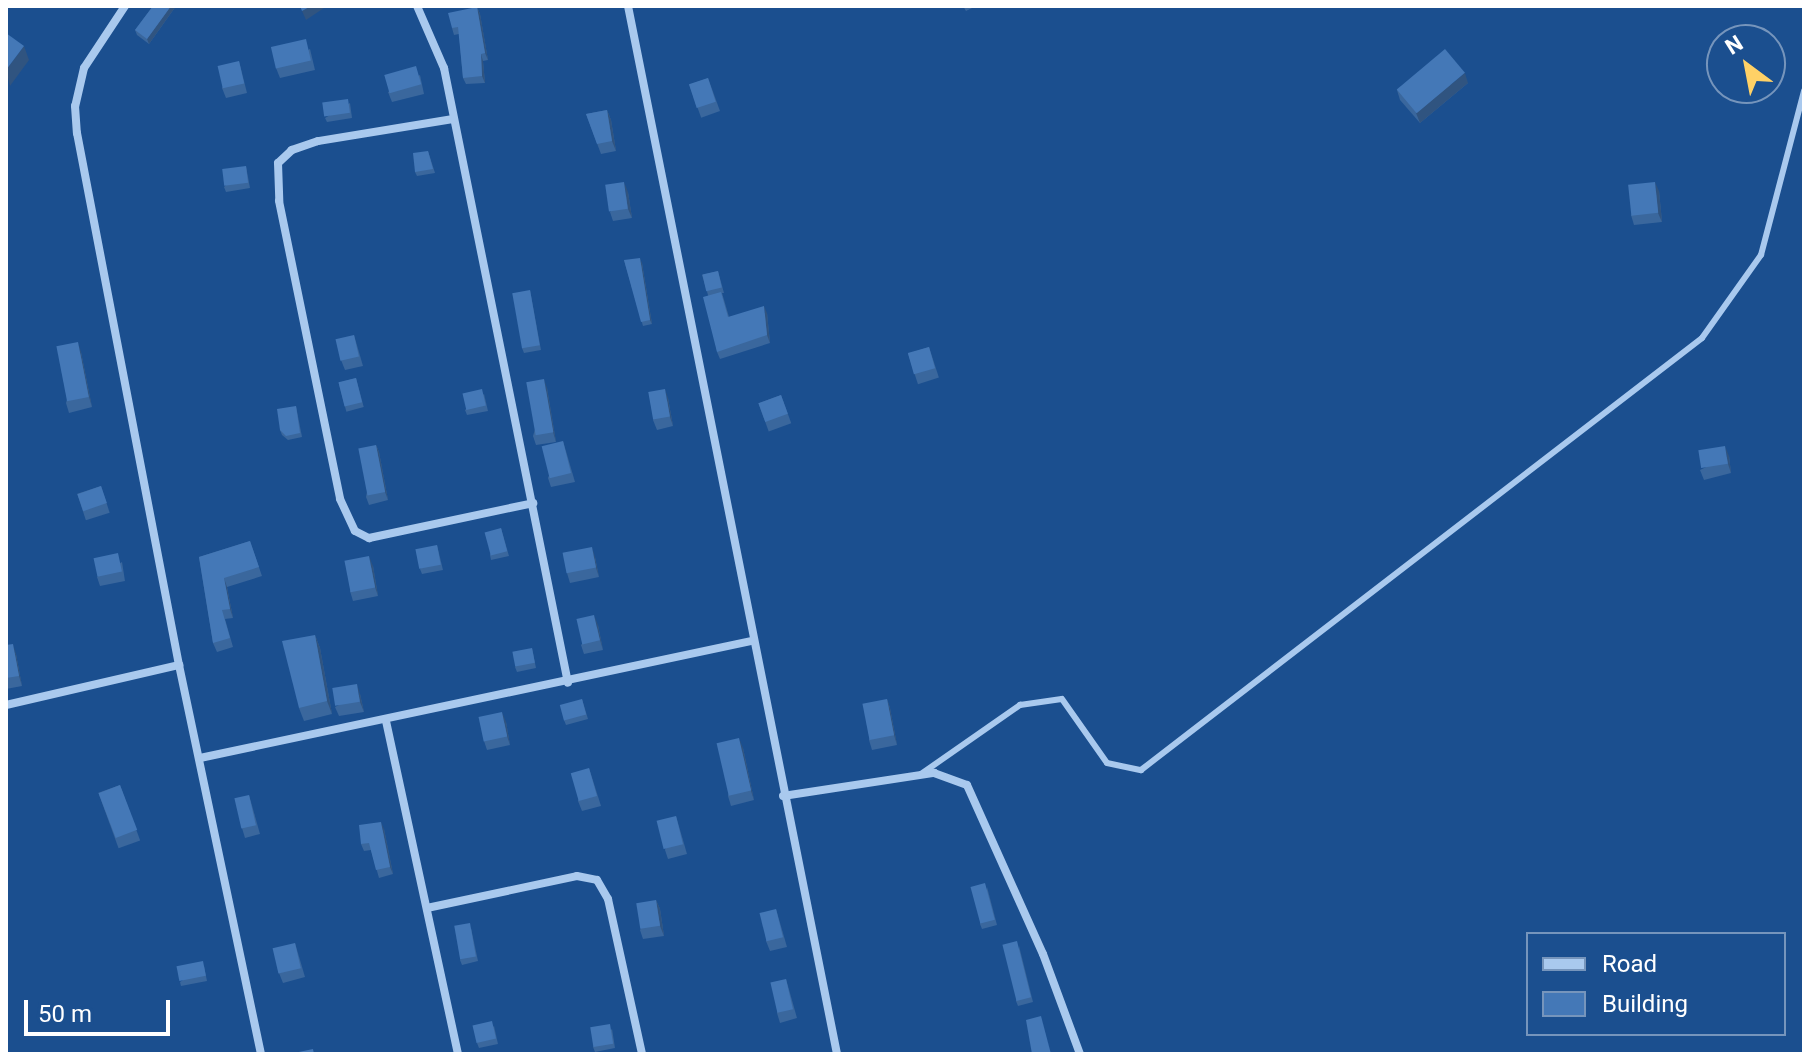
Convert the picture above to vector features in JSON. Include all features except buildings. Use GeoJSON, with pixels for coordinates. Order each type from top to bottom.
{"type":"FeatureCollection","features":[{"type":"Feature","properties":{"kind":"street"},"geometry":{"type":"LineString","coordinates":[[125,6],[84,68],[75,106],[179,665],[261,1054]]}},
{"type":"Feature","properties":{"kind":"street"},"geometry":{"type":"LineString","coordinates":[[417,6],[436,41],[568,683]]}},
{"type":"Feature","properties":{"kind":"street"},"geometry":{"type":"LineString","coordinates":[[628,6],[751,641],[837,1054]]}},
{"type":"Feature","properties":{"kind":"street"},"geometry":{"type":"LineString","coordinates":[[453,119],[318,141],[292,150],[278,163],[279,201],[340,499],[355,531],[369,538],[533,503]]}},
{"type":"Feature","properties":{"kind":"street"},"geometry":{"type":"LineString","coordinates":[[200,758],[568,683],[751,641]]}},
{"type":"Feature","properties":{"kind":"street"},"geometry":{"type":"LineString","coordinates":[[6,705],[179,665]]}},
{"type":"Feature","properties":{"kind":"street"},"geometry":{"type":"LineString","coordinates":[[386,721],[458,1054]]}},
{"type":"Feature","properties":{"kind":"street"},"geometry":{"type":"LineString","coordinates":[[783,796],[921,774],[953,776],[967,785],[1043,954],[1080,1054]]}},
{"type":"Feature","properties":{"kind":"street"},"geometry":{"type":"LineString","coordinates":[[427,908],[577,876],[597,880],[608,899],[642,1054]]}},
{"type":"Feature","properties":{"kind":"lane"},"geometry":{"type":"LineString","coordinates":[[921,774],[1020,705],[1062,699],[1107,763],[1141,770],[1702,338],[1761,255],[1804,91]]}}]}
